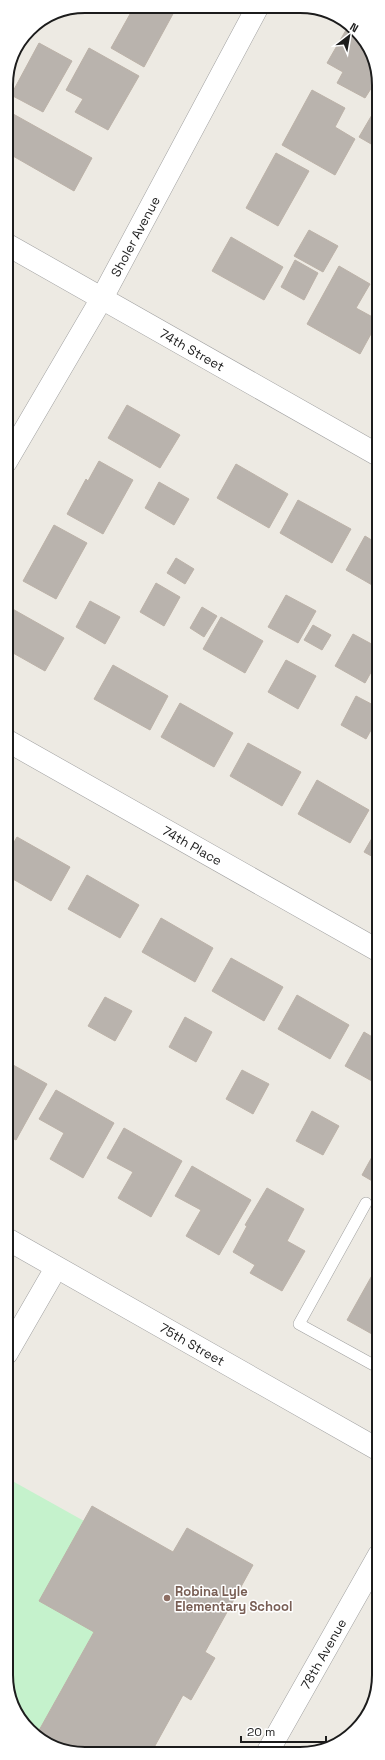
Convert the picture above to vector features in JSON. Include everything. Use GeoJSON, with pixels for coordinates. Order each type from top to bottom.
{"type":"FeatureCollection","features":[{"type":"Feature","properties":{"kind":"street","name":"Sholer Avenue"},"geometry":{"type":"LineString","coordinates":[[13,450],[102,298],[254,13]]}},
{"type":"Feature","properties":{"kind":"street","name":"74th Street"},"geometry":{"type":"LineString","coordinates":[[13,248],[372,452]]}},
{"type":"Feature","properties":{"kind":"street","name":"74th Place"},"geometry":{"type":"LineString","coordinates":[[13,744],[372,947]]}},
{"type":"Feature","properties":{"kind":"street","name":"75th Street"},"geometry":{"type":"LineString","coordinates":[[13,1243],[372,1446]]}},
{"type":"Feature","properties":{"kind":"street"},"geometry":{"type":"LineString","coordinates":[[13,1341],[56,1268]]}},
{"type":"Feature","properties":{"kind":"street","name":"78th Avenue"},"geometry":{"type":"LineString","coordinates":[[270,1747],[372,1567]]}},
{"type":"Feature","properties":{"kind":"lane"},"geometry":{"type":"LineString","coordinates":[[366,1203],[299,1324],[372,1364]]}},
{"type":"Feature","properties":{"kind":"green space"},"geometry":{"type":"Polygon","coordinates":[[[13,1481],[84,1521],[94,1632],[39,1730],[31,1723],[20,1707],[15,1694],[14,1685],[13,1481]]]}},
{"type":"Feature","properties":{"kind":"building"},"geometry":{"type":"Polygon","coordinates":[[[131,13],[173,13],[144,67],[111,48],[131,13]]]}},
{"type":"Feature","properties":{"kind":"building"},"geometry":{"type":"Polygon","coordinates":[[[346,30],[348,31],[360,45],[370,66],[372,87],[365,98],[337,83],[343,72],[327,63],[346,30]]]}},
{"type":"Feature","properties":{"kind":"building"},"geometry":{"type":"Polygon","coordinates":[[[39,43],[72,61],[43,112],[13,96],[13,91],[39,43]]]}},
{"type":"Feature","properties":{"kind":"building"},"geometry":{"type":"Polygon","coordinates":[[[89,48],[139,76],[108,130],[75,112],[83,99],[66,90],[89,48]]]}},
{"type":"Feature","properties":{"kind":"building"},"geometry":{"type":"Polygon","coordinates":[[[312,90],[345,108],[335,127],[355,139],[335,175],[282,145],[312,90]]]}},
{"type":"Feature","properties":{"kind":"building"},"geometry":{"type":"Polygon","coordinates":[[[13,114],[92,158],[74,191],[13,156],[13,114]]]}},
{"type":"Feature","properties":{"kind":"building"},"geometry":{"type":"Polygon","coordinates":[[[372,115],[372,145],[359,137],[372,115]]]}},
{"type":"Feature","properties":{"kind":"building"},"geometry":{"type":"Polygon","coordinates":[[[276,153],[309,171],[278,226],[246,208],[276,153]]]}},
{"type":"Feature","properties":{"kind":"building"},"geometry":{"type":"Polygon","coordinates":[[[309,230],[338,246],[323,272],[294,256],[309,230]]]}},
{"type":"Feature","properties":{"kind":"building"},"geometry":{"type":"Polygon","coordinates":[[[231,237],[283,267],[264,300],[212,271],[231,237]]]}},
{"type":"Feature","properties":{"kind":"building"},"geometry":{"type":"Polygon","coordinates":[[[295,260],[318,273],[304,300],[281,287],[295,260]]]}},
{"type":"Feature","properties":{"kind":"building"},"geometry":{"type":"Polygon","coordinates":[[[339,266],[370,284],[356,308],[372,317],[372,332],[360,354],[307,324],[339,266]]]}},
{"type":"Feature","properties":{"kind":"building"},"geometry":{"type":"Polygon","coordinates":[[[127,405],[180,435],[160,468],[108,438],[127,405]]]}},
{"type":"Feature","properties":{"kind":"building"},"geometry":{"type":"Polygon","coordinates":[[[99,461],[133,480],[103,534],[67,514],[86,479],[88,481],[99,461]]]}},
{"type":"Feature","properties":{"kind":"building"},"geometry":{"type":"Polygon","coordinates":[[[236,464],[288,494],[269,528],[217,498],[236,464]]]}},
{"type":"Feature","properties":{"kind":"building"},"geometry":{"type":"Polygon","coordinates":[[[159,482],[189,499],[174,525],[145,508],[159,482]]]}},
{"type":"Feature","properties":{"kind":"building"},"geometry":{"type":"Polygon","coordinates":[[[298,500],[351,529],[332,563],[280,533],[298,500]]]}},
{"type":"Feature","properties":{"kind":"building"},"geometry":{"type":"Polygon","coordinates":[[[54,525],[87,543],[56,599],[23,581],[54,525]]]}},
{"type":"Feature","properties":{"kind":"building"},"geometry":{"type":"Polygon","coordinates":[[[365,536],[372,540],[372,585],[346,570],[365,536]]]}},
{"type":"Feature","properties":{"kind":"building"},"geometry":{"type":"Polygon","coordinates":[[[176,558],[194,569],[185,584],[167,573],[176,558]]]}},
{"type":"Feature","properties":{"kind":"building"},"geometry":{"type":"Polygon","coordinates":[[[156,583],[180,597],[164,626],[140,612],[156,583]]]}},
{"type":"Feature","properties":{"kind":"building"},"geometry":{"type":"Polygon","coordinates":[[[286,595],[316,611],[298,643],[268,627],[286,595]]]}},
{"type":"Feature","properties":{"kind":"building"},"geometry":{"type":"Polygon","coordinates":[[[90,601],[120,617],[105,644],[76,627],[90,601]]]}},
{"type":"Feature","properties":{"kind":"building"},"geometry":{"type":"Polygon","coordinates":[[[202,607],[217,616],[204,637],[190,628],[202,607]]]}},
{"type":"Feature","properties":{"kind":"building"},"geometry":{"type":"Polygon","coordinates":[[[13,609],[64,638],[45,671],[13,653],[13,609]]]}},
{"type":"Feature","properties":{"kind":"building"},"geometry":{"type":"Polygon","coordinates":[[[221,617],[263,641],[245,673],[203,649],[221,617]]]}},
{"type":"Feature","properties":{"kind":"building"},"geometry":{"type":"Polygon","coordinates":[[[313,625],[331,635],[322,650],[304,640],[313,625]]]}},
{"type":"Feature","properties":{"kind":"building"},"geometry":{"type":"Polygon","coordinates":[[[353,634],[372,644],[372,670],[365,683],[335,666],[353,634]]]}},
{"type":"Feature","properties":{"kind":"building"},"geometry":{"type":"Polygon","coordinates":[[[286,660],[316,676],[298,709],[268,692],[286,660]]]}},
{"type":"Feature","properties":{"kind":"building"},"geometry":{"type":"Polygon","coordinates":[[[113,665],[168,696],[150,730],[94,699],[113,665]]]}},
{"type":"Feature","properties":{"kind":"building"},"geometry":{"type":"Polygon","coordinates":[[[356,696],[372,704],[372,728],[366,739],[341,725],[356,696]]]}},
{"type":"Feature","properties":{"kind":"building"},"geometry":{"type":"Polygon","coordinates":[[[180,703],[233,733],[214,767],[161,737],[180,703]]]}},
{"type":"Feature","properties":{"kind":"building"},"geometry":{"type":"Polygon","coordinates":[[[248,743],[301,772],[282,806],[230,776],[248,743]]]}},
{"type":"Feature","properties":{"kind":"building"},"geometry":{"type":"Polygon","coordinates":[[[317,780],[369,810],[350,843],[298,814],[317,780]]]}},
{"type":"Feature","properties":{"kind":"building"},"geometry":{"type":"Polygon","coordinates":[[[17,837],[70,867],[51,901],[13,879],[13,844],[17,837]]]}},
{"type":"Feature","properties":{"kind":"building"},"geometry":{"type":"Polygon","coordinates":[[[372,838],[372,856],[364,852],[372,838]]]}},
{"type":"Feature","properties":{"kind":"building"},"geometry":{"type":"Polygon","coordinates":[[[87,875],[139,905],[120,938],[68,909],[87,875]]]}},
{"type":"Feature","properties":{"kind":"building"},"geometry":{"type":"Polygon","coordinates":[[[161,918],[213,948],[195,982],[142,952],[161,918]]]}},
{"type":"Feature","properties":{"kind":"building"},"geometry":{"type":"Polygon","coordinates":[[[231,958],[283,987],[264,1021],[212,991],[231,958]]]}},
{"type":"Feature","properties":{"kind":"building"},"geometry":{"type":"Polygon","coordinates":[[[297,995],[349,1025],[330,1059],[278,1029],[297,995]]]}},
{"type":"Feature","properties":{"kind":"building"},"geometry":{"type":"Polygon","coordinates":[[[105,997],[132,1011],[115,1041],[88,1026],[105,997]]]}},
{"type":"Feature","properties":{"kind":"building"},"geometry":{"type":"Polygon","coordinates":[[[185,1017],[212,1032],[196,1062],[169,1047],[185,1017]]]}},
{"type":"Feature","properties":{"kind":"building"},"geometry":{"type":"Polygon","coordinates":[[[364,1032],[372,1037],[372,1081],[345,1066],[364,1032]]]}},
{"type":"Feature","properties":{"kind":"building"},"geometry":{"type":"Polygon","coordinates":[[[13,1065],[47,1084],[16,1140],[13,1138],[13,1065]]]}},
{"type":"Feature","properties":{"kind":"building"},"geometry":{"type":"Polygon","coordinates":[[[242,1070],[269,1084],[253,1114],[226,1099],[242,1070]]]}},
{"type":"Feature","properties":{"kind":"building"},"geometry":{"type":"Polygon","coordinates":[[[56,1090],[114,1123],[83,1178],[50,1159],[64,1133],[39,1119],[56,1090]]]}},
{"type":"Feature","properties":{"kind":"building"},"geometry":{"type":"Polygon","coordinates":[[[312,1111],[339,1126],[323,1155],[296,1141],[312,1111]]]}},
{"type":"Feature","properties":{"kind":"building"},"geometry":{"type":"Polygon","coordinates":[[[124,1128],[182,1161],[151,1217],[118,1198],[133,1172],[107,1158],[124,1128]]]}},
{"type":"Feature","properties":{"kind":"building"},"geometry":{"type":"Polygon","coordinates":[[[372,1157],[372,1181],[362,1175],[372,1157]]]}},
{"type":"Feature","properties":{"kind":"building"},"geometry":{"type":"Polygon","coordinates":[[[192,1166],[251,1200],[219,1255],[186,1236],[201,1210],[175,1196],[192,1166]]]}},
{"type":"Feature","properties":{"kind":"building"},"geometry":{"type":"Polygon","coordinates":[[[267,1188],[304,1209],[287,1241],[305,1251],[282,1291],[250,1273],[255,1265],[233,1252],[247,1226],[245,1225],[267,1188]]]}},
{"type":"Feature","properties":{"kind":"building"},"geometry":{"type":"Polygon","coordinates":[[[372,1275],[372,1334],[347,1320],[372,1275]]]}},
{"type":"Feature","properties":{"kind":"building"},"geometry":{"type":"Polygon","coordinates":[[[92,1506],[173,1552],[187,1528],[253,1565],[205,1652],[215,1658],[191,1700],[183,1695],[154,1747],[71,1746],[57,1742],[39,1730],[94,1632],[39,1601],[92,1506]]]}},
{"type":"Feature","properties":{"kind":"place","name":"Robina Lyle Elementary School"},"geometry":{"type":"Point","coordinates":[167,1598]}}]}
